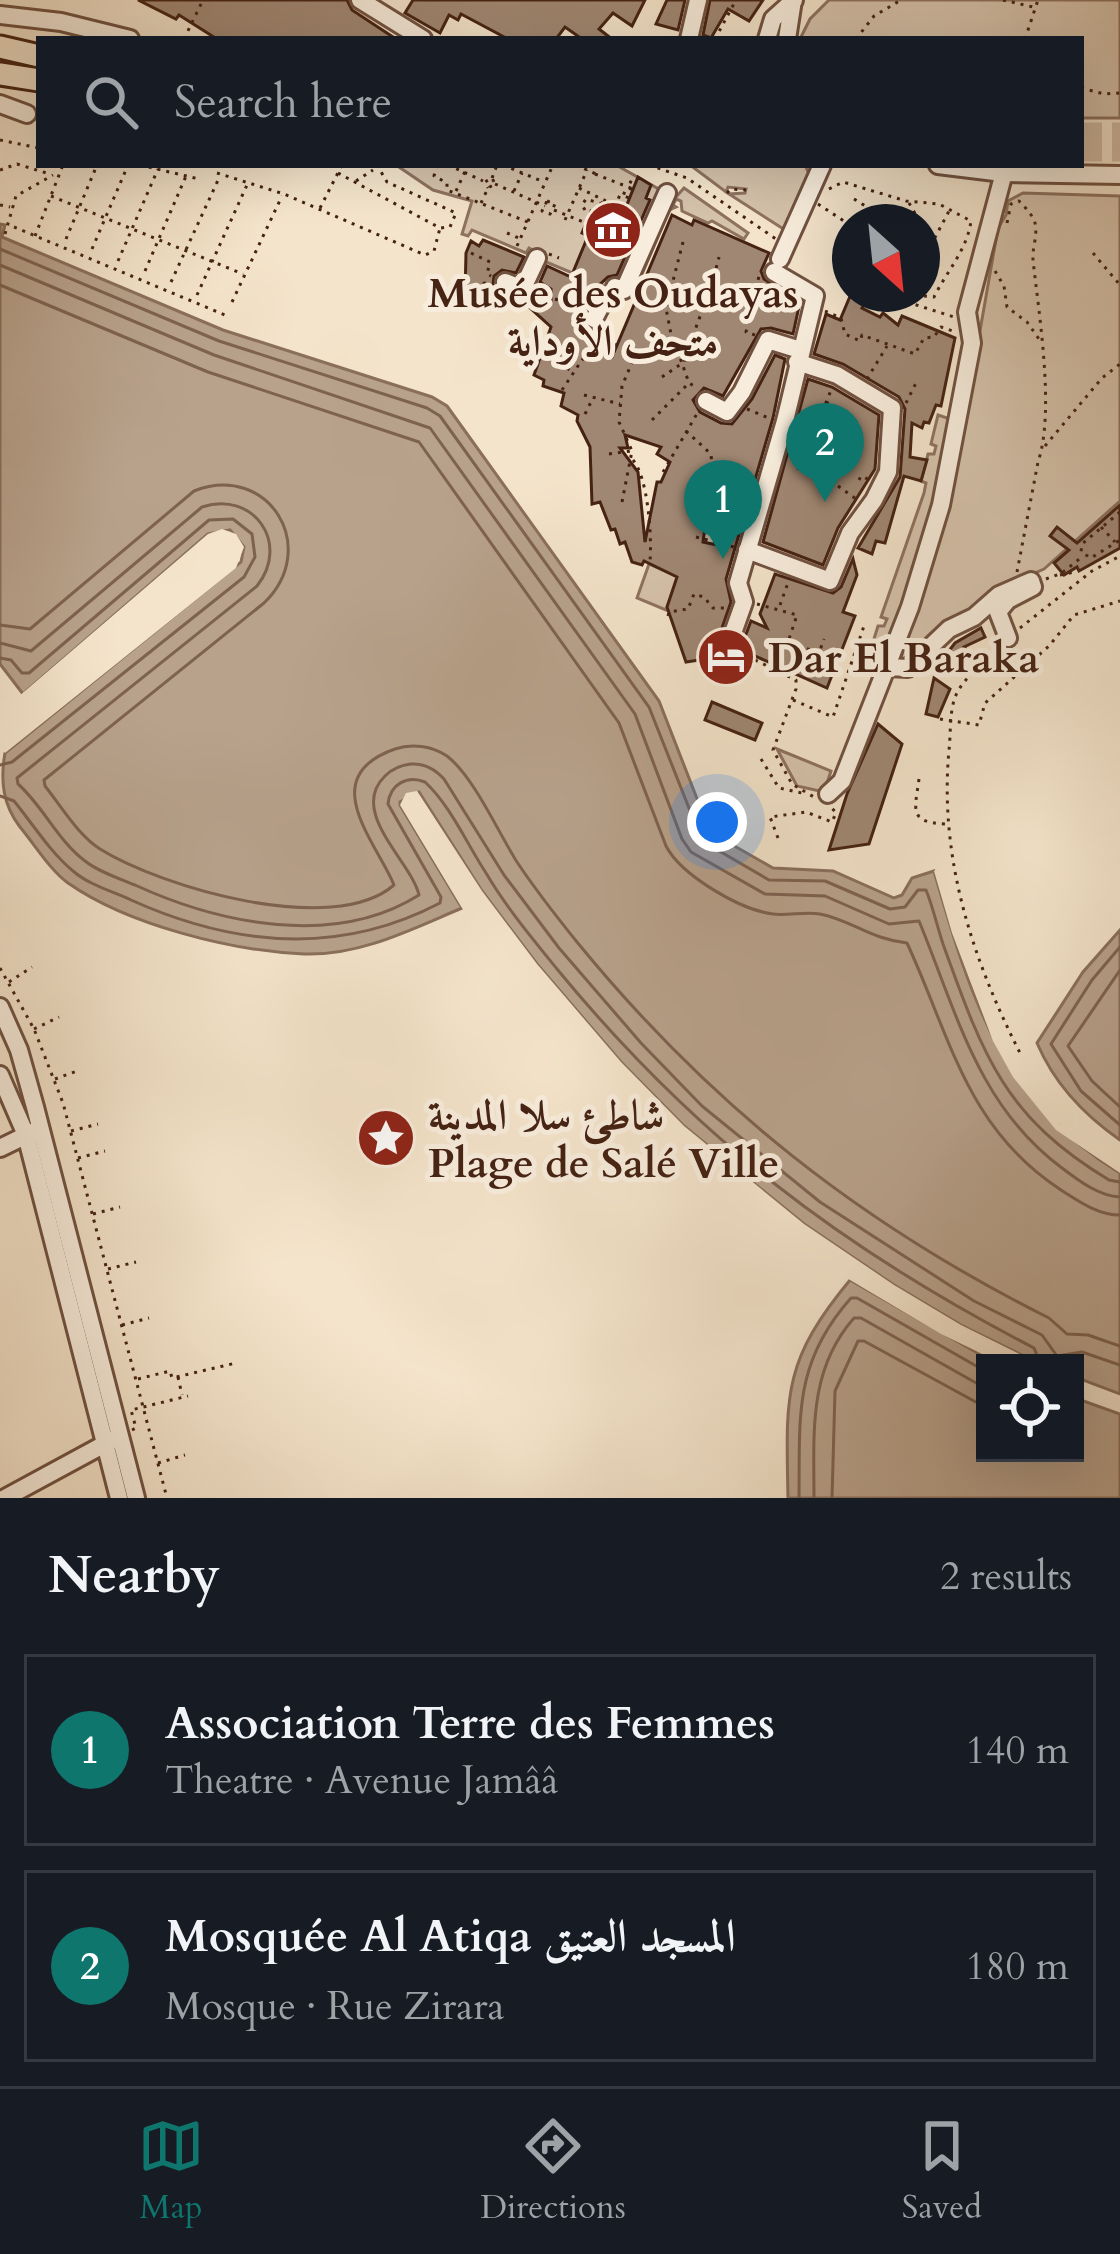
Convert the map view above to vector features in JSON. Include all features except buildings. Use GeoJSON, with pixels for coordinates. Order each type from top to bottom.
{"type":"FeatureCollection","features":[{"type":"Feature","properties":{"kind":"main road"},"geometry":{"type":"LineString","coordinates":[[0,47],[36,55]]}},
{"type":"Feature","properties":{"kind":"main road"},"geometry":{"type":"LineString","coordinates":[[0,74],[36,80]]}},
{"type":"Feature","properties":{"kind":"street"},"geometry":{"type":"LineString","coordinates":[[361,0],[418,36]]}},
{"type":"Feature","properties":{"kind":"street"},"geometry":{"type":"LineString","coordinates":[[690,36],[698,0]]}},
{"type":"Feature","properties":{"kind":"street"},"geometry":{"type":"LineString","coordinates":[[764,35],[779,10],[793,0]]}},
{"type":"Feature","properties":{"kind":"street"},"geometry":{"type":"LineString","coordinates":[[787,36],[793,0]]}},
{"type":"Feature","properties":{"kind":"street"},"geometry":{"type":"LineString","coordinates":[[0,15],[62,22],[118,36]]}},
{"type":"Feature","properties":{"kind":"street"},"geometry":{"type":"LineString","coordinates":[[734,650],[728,647],[743,605],[739,583],[815,296],[771,269],[821,168]]}},
{"type":"Feature","properties":{"kind":"street"},"geometry":{"type":"LineString","coordinates":[[826,799],[841,784],[887,667],[941,505],[972,343],[967,312],[1004,169],[1120,175]]}},
{"type":"Feature","properties":{"kind":"street"},"geometry":{"type":"LineString","coordinates":[[594,320],[610,291],[624,290],[667,193]]}},
{"type":"Feature","properties":{"kind":"street"},"geometry":{"type":"LineString","coordinates":[[515,286],[550,257]]}},
{"type":"Feature","properties":{"kind":"street"},"geometry":{"type":"LineString","coordinates":[[702,395],[727,412],[769,340],[892,408],[888,472],[850,533],[830,581],[747,550]]}},
{"type":"Feature","properties":{"kind":"street"},"geometry":{"type":"LineString","coordinates":[[762,502],[783,512]]}},
{"type":"Feature","properties":{"kind":"street"},"geometry":{"type":"LineString","coordinates":[[887,667],[908,668],[950,629],[974,617],[994,599],[1027,581],[1034,584]]}},
{"type":"Feature","properties":{"kind":"street"},"geometry":{"type":"LineString","coordinates":[[1008,638],[998,620],[999,608],[1034,584]]}},
{"type":"Feature","properties":{"kind":"street"},"geometry":{"type":"LineString","coordinates":[[0,1007],[19,1051],[33,1132],[113,1439],[136,1498]]}},
{"type":"Feature","properties":{"kind":"street"},"geometry":{"type":"LineString","coordinates":[[0,1075],[33,1132]]}},
{"type":"Feature","properties":{"kind":"street"},"geometry":{"type":"LineString","coordinates":[[0,1148],[33,1132]]}},
{"type":"Feature","properties":{"kind":"street"},"geometry":{"type":"LineString","coordinates":[[5,1498],[113,1439]]}},
{"type":"Feature","properties":{"kind":"street"},"geometry":{"type":"LineString","coordinates":[[113,1439],[119,1498]]}},
{"type":"Feature","properties":{"kind":"path"},"geometry":{"type":"LineString","coordinates":[[185,36],[203,0]]}},
{"type":"Feature","properties":{"kind":"path"},"geometry":{"type":"LineString","coordinates":[[717,36],[736,0]]}},
{"type":"Feature","properties":{"kind":"path"},"geometry":{"type":"LineString","coordinates":[[858,36],[874,16],[901,0]]}},
{"type":"Feature","properties":{"kind":"path"},"geometry":{"type":"LineString","coordinates":[[1003,0],[1035,7]]}},
{"type":"Feature","properties":{"kind":"path"},"geometry":{"type":"LineString","coordinates":[[1025,36],[1038,0]]}},
{"type":"Feature","properties":{"kind":"path"},"geometry":{"type":"LineString","coordinates":[[1084,89],[1120,92]]}},
{"type":"Feature","properties":{"kind":"path"},"geometry":{"type":"LineString","coordinates":[[0,140],[36,147]]}},
{"type":"Feature","properties":{"kind":"path"},"geometry":{"type":"LineString","coordinates":[[0,170],[17,164],[56,176]]}},
{"type":"Feature","properties":{"kind":"path"},"geometry":{"type":"LineString","coordinates":[[35,236],[62,168]]}},
{"type":"Feature","properties":{"kind":"path"},"geometry":{"type":"LineString","coordinates":[[66,239],[96,168]]}},
{"type":"Feature","properties":{"kind":"path"},"geometry":{"type":"LineString","coordinates":[[92,249],[127,168]]}},
{"type":"Feature","properties":{"kind":"path"},"geometry":{"type":"LineString","coordinates":[[151,168],[199,179]]}},
{"type":"Feature","properties":{"kind":"path"},"geometry":{"type":"LineString","coordinates":[[319,210],[341,168]]}},
{"type":"Feature","properties":{"kind":"path"},"geometry":{"type":"LineString","coordinates":[[354,182],[375,168]]}},
{"type":"Feature","properties":{"kind":"path"},"geometry":{"type":"LineString","coordinates":[[338,173],[440,228],[450,226],[457,212],[396,186],[377,168]]}},
{"type":"Feature","properties":{"kind":"path"},"geometry":{"type":"LineString","coordinates":[[437,168],[436,178],[456,193],[528,222]]}},
{"type":"Feature","properties":{"kind":"path"},"geometry":{"type":"LineString","coordinates":[[455,168],[486,185]]}},
{"type":"Feature","properties":{"kind":"path"},"geometry":{"type":"LineString","coordinates":[[456,193],[466,168]]}},
{"type":"Feature","properties":{"kind":"path"},"geometry":{"type":"LineString","coordinates":[[486,185],[494,181],[499,168]]}},
{"type":"Feature","properties":{"kind":"path"},"geometry":{"type":"LineString","coordinates":[[508,168],[545,183]]}},
{"type":"Feature","properties":{"kind":"path"},"geometry":{"type":"LineString","coordinates":[[513,192],[523,168]]}},
{"type":"Feature","properties":{"kind":"path"},"geometry":{"type":"LineString","coordinates":[[518,246],[552,168]]}},
{"type":"Feature","properties":{"kind":"path"},"geometry":{"type":"LineString","coordinates":[[659,168],[687,178],[771,236]]}},
{"type":"Feature","properties":{"kind":"path"},"geometry":{"type":"LineString","coordinates":[[118,261],[158,170]]}},
{"type":"Feature","properties":{"kind":"path"},"geometry":{"type":"LineString","coordinates":[[566,218],[588,170],[630,186]]}},
{"type":"Feature","properties":{"kind":"path"},"geometry":{"type":"LineString","coordinates":[[171,282],[219,173],[284,194],[425,255],[434,251],[440,228]]}},
{"type":"Feature","properties":{"kind":"path"},"geometry":{"type":"LineString","coordinates":[[5,234],[16,196],[56,176]]}},
{"type":"Feature","properties":{"kind":"path"},"geometry":{"type":"LineString","coordinates":[[145,271],[186,176]]}},
{"type":"Feature","properties":{"kind":"path"},"geometry":{"type":"LineString","coordinates":[[494,181],[544,206],[547,200],[566,218],[586,223]]}},
{"type":"Feature","properties":{"kind":"path"},"geometry":{"type":"LineString","coordinates":[[829,188],[843,182],[908,202],[932,202],[972,224],[961,254],[940,287]]}},
{"type":"Feature","properties":{"kind":"path"},"geometry":{"type":"LineString","coordinates":[[197,295],[248,183]]}},
{"type":"Feature","properties":{"kind":"path"},"geometry":{"type":"LineString","coordinates":[[482,203],[486,185]]}},
{"type":"Feature","properties":{"kind":"path"},"geometry":{"type":"LineString","coordinates":[[388,200],[396,186]]}},
{"type":"Feature","properties":{"kind":"path"},"geometry":{"type":"LineString","coordinates":[[615,207],[630,186]]}},
{"type":"Feature","properties":{"kind":"path"},"geometry":{"type":"LineString","coordinates":[[579,188],[622,209],[630,186]]}},
{"type":"Feature","properties":{"kind":"path"},"geometry":{"type":"LineString","coordinates":[[727,193],[746,190]]}},
{"type":"Feature","properties":{"kind":"path"},"geometry":{"type":"LineString","coordinates":[[232,302],[284,194]]}},
{"type":"Feature","properties":{"kind":"path"},"geometry":{"type":"LineString","coordinates":[[51,196],[243,274]]}},
{"type":"Feature","properties":{"kind":"path"},"geometry":{"type":"LineString","coordinates":[[854,199],[862,204]]}},
{"type":"Feature","properties":{"kind":"path"},"geometry":{"type":"LineString","coordinates":[[574,200],[585,210]]}},
{"type":"Feature","properties":{"kind":"path"},"geometry":{"type":"LineString","coordinates":[[617,200],[625,202]]}},
{"type":"Feature","properties":{"kind":"path"},"geometry":{"type":"LineString","coordinates":[[1003,227],[1016,201],[1022,202],[1034,220],[1045,446]]}},
{"type":"Feature","properties":{"kind":"path"},"geometry":{"type":"LineString","coordinates":[[582,203],[606,203]]}},
{"type":"Feature","properties":{"kind":"path"},"geometry":{"type":"LineString","coordinates":[[816,203],[832,213]]}},
{"type":"Feature","properties":{"kind":"path"},"geometry":{"type":"LineString","coordinates":[[0,205],[12,208]]}},
{"type":"Feature","properties":{"kind":"path"},"geometry":{"type":"LineString","coordinates":[[940,224],[950,209]]}},
{"type":"Feature","properties":{"kind":"path"},"geometry":{"type":"LineString","coordinates":[[261,217],[268,219]]}},
{"type":"Feature","properties":{"kind":"path"},"geometry":{"type":"LineString","coordinates":[[14,227],[225,315]]}},
{"type":"Feature","properties":{"kind":"path"},"geometry":{"type":"LineString","coordinates":[[508,233],[520,239]]}},
{"type":"Feature","properties":{"kind":"path"},"geometry":{"type":"LineString","coordinates":[[663,472],[702,395],[689,382],[684,362],[674,350],[666,308],[683,242]]}},
{"type":"Feature","properties":{"kind":"path"},"geometry":{"type":"LineString","coordinates":[[472,253],[490,262],[487,274],[568,301],[594,320],[607,339],[630,352],[674,350]]}},
{"type":"Feature","properties":{"kind":"path"},"geometry":{"type":"LineString","coordinates":[[1093,253],[1120,284]]}},
{"type":"Feature","properties":{"kind":"path"},"geometry":{"type":"LineString","coordinates":[[662,377],[684,362],[719,256]]}},
{"type":"Feature","properties":{"kind":"path"},"geometry":{"type":"LineString","coordinates":[[994,262],[1005,304],[1040,339]]}},
{"type":"Feature","properties":{"kind":"path"},"geometry":{"type":"LineString","coordinates":[[769,340],[746,332],[771,269]]}},
{"type":"Feature","properties":{"kind":"path"},"geometry":{"type":"LineString","coordinates":[[472,297],[479,285],[515,286]]}},
{"type":"Feature","properties":{"kind":"path"},"geometry":{"type":"LineString","coordinates":[[812,305],[842,318],[845,334],[915,354],[924,338],[934,337],[940,329],[953,331]]}},
{"type":"Feature","properties":{"kind":"path"},"geometry":{"type":"LineString","coordinates":[[932,312],[956,317],[967,312]]}},
{"type":"Feature","properties":{"kind":"path"},"geometry":{"type":"LineString","coordinates":[[1027,322],[1039,326]]}},
{"type":"Feature","properties":{"kind":"path"},"geometry":{"type":"LineString","coordinates":[[562,390],[592,349],[607,339]]}},
{"type":"Feature","properties":{"kind":"path"},"geometry":{"type":"LineString","coordinates":[[862,388],[888,345]]}},
{"type":"Feature","properties":{"kind":"path"},"geometry":{"type":"LineString","coordinates":[[622,502],[632,451],[619,422],[622,386],[637,352]]}},
{"type":"Feature","properties":{"kind":"path"},"geometry":{"type":"LineString","coordinates":[[559,364],[574,372]]}},
{"type":"Feature","properties":{"kind":"path"},"geometry":{"type":"LineString","coordinates":[[1017,573],[1045,446],[1102,378],[1120,364]]}},
{"type":"Feature","properties":{"kind":"path"},"geometry":{"type":"LineString","coordinates":[[798,470],[837,375]]}},
{"type":"Feature","properties":{"kind":"path"},"geometry":{"type":"LineString","coordinates":[[652,420],[689,382]]}},
{"type":"Feature","properties":{"kind":"path"},"geometry":{"type":"LineString","coordinates":[[892,408],[904,409],[916,383]]}},
{"type":"Feature","properties":{"kind":"path"},"geometry":{"type":"LineString","coordinates":[[584,395],[622,404]]}},
{"type":"Feature","properties":{"kind":"path"},"geometry":{"type":"LineString","coordinates":[[585,414],[593,399]]}},
{"type":"Feature","properties":{"kind":"path"},"geometry":{"type":"LineString","coordinates":[[826,402],[839,408]]}},
{"type":"Feature","properties":{"kind":"path"},"geometry":{"type":"LineString","coordinates":[[752,424],[756,415]]}},
{"type":"Feature","properties":{"kind":"path"},"geometry":{"type":"LineString","coordinates":[[819,419],[830,423]]}},
{"type":"Feature","properties":{"kind":"path"},"geometry":{"type":"LineString","coordinates":[[686,431],[711,454],[710,489],[706,489],[700,513],[717,520],[716,528]]}},
{"type":"Feature","properties":{"kind":"path"},"geometry":{"type":"LineString","coordinates":[[609,454],[632,451]]}},
{"type":"Feature","properties":{"kind":"path"},"geometry":{"type":"LineString","coordinates":[[632,458],[640,469],[651,529],[650,561]]}},
{"type":"Feature","properties":{"kind":"path"},"geometry":{"type":"LineString","coordinates":[[712,466],[757,475]]}},
{"type":"Feature","properties":{"kind":"path"},"geometry":{"type":"LineString","coordinates":[[838,486],[868,507]]}},
{"type":"Feature","properties":{"kind":"path"},"geometry":{"type":"LineString","coordinates":[[1083,556],[1082,544],[1120,512]]}},
{"type":"Feature","properties":{"kind":"path"},"geometry":{"type":"LineString","coordinates":[[1034,584],[1118,542],[1101,527]]}},
{"type":"Feature","properties":{"kind":"path"},"geometry":{"type":"LineString","coordinates":[[696,537],[747,550]]}},
{"type":"Feature","properties":{"kind":"path"},"geometry":{"type":"LineString","coordinates":[[703,553],[705,539]]}},
{"type":"Feature","properties":{"kind":"path"},"geometry":{"type":"LineString","coordinates":[[1020,1053],[970,934],[955,877],[947,824],[952,721],[959,691],[1008,638],[1070,587],[1120,556]]}},
{"type":"Feature","properties":{"kind":"path"},"geometry":{"type":"LineString","coordinates":[[779,609],[793,567]]}},
{"type":"Feature","properties":{"kind":"path"},"geometry":{"type":"LineString","coordinates":[[1058,574],[1075,572]]}},
{"type":"Feature","properties":{"kind":"path"},"geometry":{"type":"LineString","coordinates":[[1058,574],[1070,587]]}},
{"type":"Feature","properties":{"kind":"path"},"geometry":{"type":"LineString","coordinates":[[668,616],[688,609],[694,594],[713,608],[743,605],[797,615],[788,642],[819,652],[824,639]]}},
{"type":"Feature","properties":{"kind":"path"},"geometry":{"type":"LineString","coordinates":[[940,719],[979,725],[985,704],[1049,646],[1074,615],[1120,601]]}},
{"type":"Feature","properties":{"kind":"path"},"geometry":{"type":"LineString","coordinates":[[792,700],[833,716],[865,622]]}},
{"type":"Feature","properties":{"kind":"path"},"geometry":{"type":"LineString","coordinates":[[734,650],[794,678],[796,689],[773,748],[788,779],[802,793]]}},
{"type":"Feature","properties":{"kind":"path"},"geometry":{"type":"LineString","coordinates":[[761,759],[779,788],[826,799],[836,812],[832,822],[806,812],[770,817],[778,838]]}},
{"type":"Feature","properties":{"kind":"path"},"geometry":{"type":"LineString","coordinates":[[779,788],[788,779]]}},
{"type":"Feature","properties":{"kind":"path"},"geometry":{"type":"LineString","coordinates":[[919,779],[915,809],[919,818],[947,824]]}},
{"type":"Feature","properties":{"kind":"path"},"geometry":{"type":"LineString","coordinates":[[9,982],[32,967]]}},
{"type":"Feature","properties":{"kind":"path"},"geometry":{"type":"LineString","coordinates":[[0,968],[55,1079],[167,1498]]}},
{"type":"Feature","properties":{"kind":"path"},"geometry":{"type":"LineString","coordinates":[[34,1029],[59,1017]]}},
{"type":"Feature","properties":{"kind":"path"},"geometry":{"type":"LineString","coordinates":[[55,1079],[80,1070]]}},
{"type":"Feature","properties":{"kind":"path"},"geometry":{"type":"LineString","coordinates":[[71,1131],[98,1124]]}},
{"type":"Feature","properties":{"kind":"path"},"geometry":{"type":"LineString","coordinates":[[78,1159],[105,1151]]}},
{"type":"Feature","properties":{"kind":"path"},"geometry":{"type":"LineString","coordinates":[[93,1214],[120,1207]]}},
{"type":"Feature","properties":{"kind":"path"},"geometry":{"type":"LineString","coordinates":[[107,1270],[136,1262]]}},
{"type":"Feature","properties":{"kind":"path"},"geometry":{"type":"LineString","coordinates":[[122,1324],[149,1318]]}},
{"type":"Feature","properties":{"kind":"path"},"geometry":{"type":"LineString","coordinates":[[136,1379],[170,1371],[172,1378],[236,1363]]}},
{"type":"Feature","properties":{"kind":"path"},"geometry":{"type":"LineString","coordinates":[[113,1439],[136,1428],[131,1410],[185,1396],[178,1377]]}},
{"type":"Feature","properties":{"kind":"path"},"geometry":{"type":"LineString","coordinates":[[158,1463],[185,1455]]}},
{"type":"Feature","properties":{"kind":"shaded area"},"geometry":{"type":"Polygon","coordinates":[[[829,0],[1120,0],[1120,118],[1084,118],[1084,36],[802,36],[829,0]]]}},
{"type":"Feature","properties":{"kind":"shaded area"},"geometry":{"type":"Polygon","coordinates":[[[400,168],[621,168],[675,198],[684,188],[748,233],[744,239],[682,211],[676,199],[632,298],[610,289],[609,282],[606,287],[534,257],[536,252],[529,248],[526,253],[472,230],[468,236],[462,234],[472,201],[433,190],[400,168]]]}},
{"type":"Feature","properties":{"kind":"shaded area"},"geometry":{"type":"Polygon","coordinates":[[[694,168],[806,168],[809,174],[785,230],[729,194],[746,189],[728,187],[726,192],[694,168]]]}},
{"type":"Feature","properties":{"kind":"shaded area"},"geometry":{"type":"Polygon","coordinates":[[[1023,193],[1120,196],[1120,501],[1044,569],[1012,583],[907,665],[899,664],[953,485],[998,228],[1008,201],[1023,193]]]}},
{"type":"Feature","properties":{"kind":"shaded area"},"geometry":{"type":"Polygon","coordinates":[[[938,415],[953,420],[922,543],[882,664],[867,661],[878,626],[884,626],[887,619],[881,617],[924,493],[926,483],[921,481],[928,454],[934,454],[936,446],[931,444],[938,415]]]}},
{"type":"Feature","properties":{"kind":"shaded area"},"geometry":{"type":"Polygon","coordinates":[[[649,564],[667,572],[683,566],[666,610],[637,598],[649,564]]]}},
{"type":"Feature","properties":{"kind":"shaded area"},"geometry":{"type":"Polygon","coordinates":[[[777,749],[831,771],[824,792],[797,786],[777,749]]]}},
{"type":"Feature","properties":{"kind":"water"},"geometry":{"type":"Polygon","coordinates":[[[0,224],[5,225],[2,237],[223,330],[432,397],[447,406],[659,701],[710,832],[773,868],[833,871],[894,898],[902,895],[912,878],[934,871],[977,1003],[1018,1079],[1079,1144],[1120,1173],[1120,1394],[1084,1380],[1084,1354],[1020,1354],[894,1285],[804,1224],[684,1126],[621,1062],[537,964],[482,891],[419,792],[400,805],[462,908],[345,951],[276,952],[182,933],[92,898],[55,871],[6,801],[5,753],[241,562],[244,547],[230,530],[208,534],[23,694],[0,664],[0,224]]]}},
{"type":"Feature","properties":{"kind":"water"},"geometry":{"type":"Polygon","coordinates":[[[1120,930],[1120,1140],[1071,1097],[1037,1043],[1083,972],[1120,930]]]}},
{"type":"Feature","properties":{"kind":"water"},"geometry":{"type":"Polygon","coordinates":[[[850,1280],[979,1354],[976,1462],[1084,1462],[1084,1401],[1120,1414],[1120,1498],[788,1498],[787,1432],[793,1381],[811,1334],[850,1280]]]}},
{"type":"Feature","properties":{"kind":"pier"},"geometry":{"type":"Polygon","coordinates":[[[222,529],[236,534],[244,547],[236,568],[5,753],[1,748],[232,564],[238,553],[232,539],[222,535],[211,539],[27,698],[18,697],[208,534],[222,529]]]}},
{"type":"Feature","properties":{"kind":"pier"},"geometry":{"type":"Polygon","coordinates":[[[417,791],[537,964],[621,1062],[684,1126],[804,1224],[894,1285],[1020,1354],[1006,1354],[891,1290],[801,1229],[680,1131],[533,968],[477,894],[417,799],[410,798],[407,807],[467,905],[466,913],[400,805],[406,793],[417,791]]]}},
{"type":"Feature","properties":{"kind":"pier"},"geometry":{"type":"Polygon","coordinates":[[[939,867],[983,1001],[1018,1074],[1060,1125],[1120,1166],[1120,1173],[1056,1130],[1013,1077],[993,1041],[952,933],[934,871],[939,867]]]}},
{"type":"Feature","properties":{"kind":"pier"},"geometry":{"type":"Polygon","coordinates":[[[849,1274],[991,1354],[941,1334],[845,1277],[849,1274]]]}},
{"type":"Feature","properties":{"kind":"tunnel"},"geometry":{"type":"LineString","coordinates":[[1084,133],[1120,133]]}},
{"type":"Feature","properties":{"kind":"tunnel"},"geometry":{"type":"LineString","coordinates":[[1084,151],[1120,151]]}},
{"type":"Feature","properties":{"kind":"place","name":"Musée des Oudayas متحف الأوداية"},"geometry":{"type":"Point","coordinates":[613,230]}},
{"type":"Feature","properties":{"kind":"place","name":"Mosquée Al Atiqa المسجد العتيق"},"geometry":{"type":"Point","coordinates":[825,502]}},
{"type":"Feature","properties":{"kind":"place","name":"Association Terre des Femmes"},"geometry":{"type":"Point","coordinates":[723,559]}},
{"type":"Feature","properties":{"kind":"place","name":"Dar El Baraka"},"geometry":{"type":"Point","coordinates":[726,657]}},
{"type":"Feature","properties":{"kind":"place","name":"شاطئ سلا المدينة Plage de Salé Ville"},"geometry":{"type":"Point","coordinates":[386,1138]}}]}
